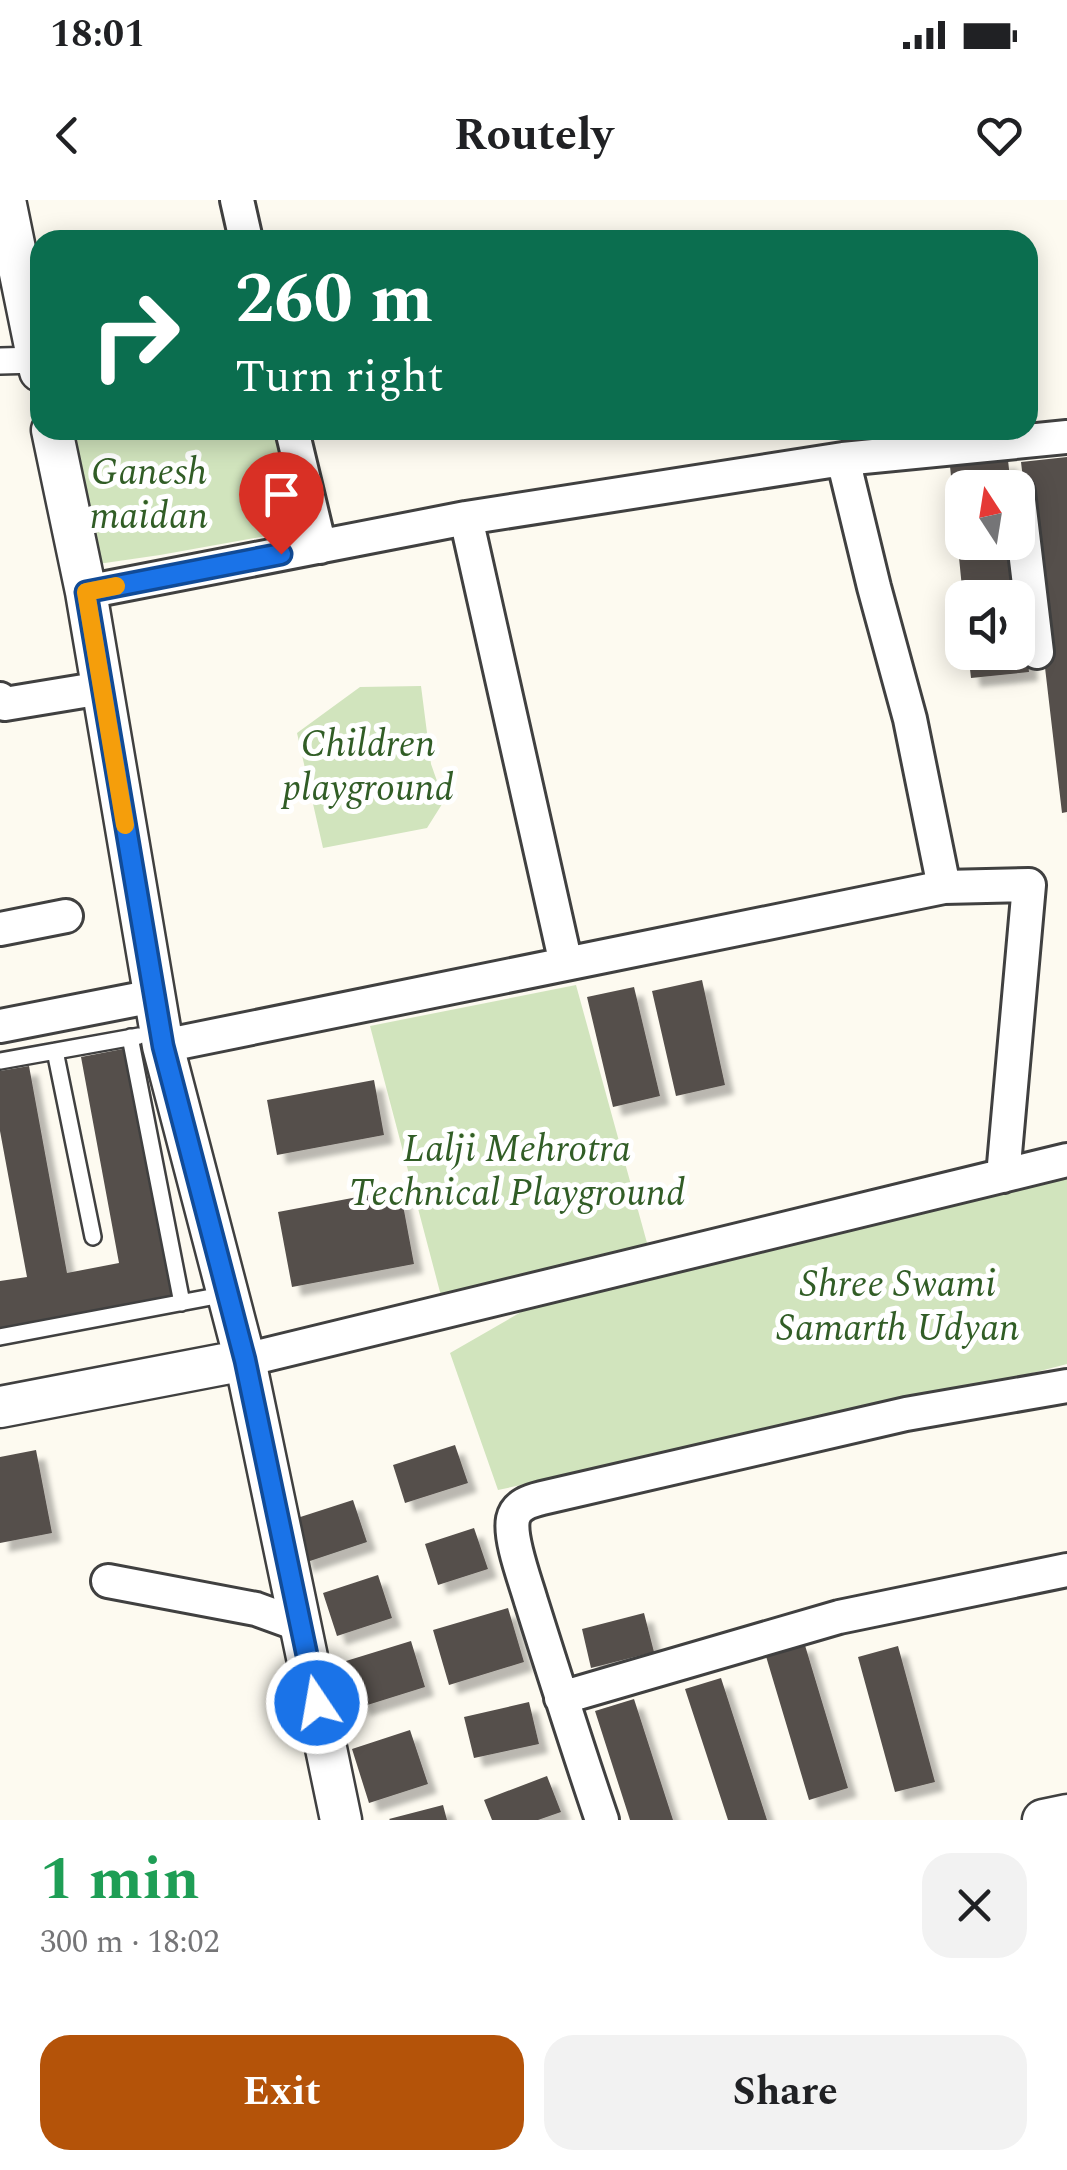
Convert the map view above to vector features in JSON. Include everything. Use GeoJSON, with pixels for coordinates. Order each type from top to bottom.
{"type":"FeatureCollection","features":[{"type":"Feature","properties":{"kind":"street"},"geometry":{"type":"LineString","coordinates":[[5,200],[22,357]]}},
{"type":"Feature","properties":{"kind":"street"},"geometry":{"type":"LineString","coordinates":[[237,200],[244,230]]}},
{"type":"Feature","properties":{"kind":"street"},"geometry":{"type":"LineString","coordinates":[[1038,440],[1067,438]]}},
{"type":"Feature","properties":{"kind":"street"},"geometry":{"type":"LineString","coordinates":[[54,440],[102,688],[152,1028],[245,1360],[341,1820]]}},
{"type":"Feature","properties":{"kind":"street"},"geometry":{"type":"LineString","coordinates":[[294,440],[320,546]]}},
{"type":"Feature","properties":{"kind":"street"},"geometry":{"type":"LineString","coordinates":[[86,592],[466,518],[843,458],[1030,440]]}},
{"type":"Feature","properties":{"kind":"street"},"geometry":{"type":"LineString","coordinates":[[1011,441],[1015,470]]}},
{"type":"Feature","properties":{"kind":"street"},"geometry":{"type":"LineString","coordinates":[[843,458],[910,718],[944,887]]}},
{"type":"Feature","properties":{"kind":"street"},"geometry":{"type":"LineString","coordinates":[[466,518],[566,964]]}},
{"type":"Feature","properties":{"kind":"street"},"geometry":{"type":"LineString","coordinates":[[1026,560],[1037,652]]}},
{"type":"Feature","properties":{"kind":"street"},"geometry":{"type":"LineString","coordinates":[[0,699],[5,704],[102,688]]}},
{"type":"Feature","properties":{"kind":"street"},"geometry":{"type":"LineString","coordinates":[[0,1026],[152,1028],[566,964],[944,887],[1029,885],[1003,1176]]}},
{"type":"Feature","properties":{"kind":"street"},"geometry":{"type":"LineString","coordinates":[[0,929],[66,916]]}},
{"type":"Feature","properties":{"kind":"street"},"geometry":{"type":"LineString","coordinates":[[0,1407],[245,1360],[1067,1160]]}},
{"type":"Feature","properties":{"kind":"street"},"geometry":{"type":"LineString","coordinates":[[602,1820],[512,1532],[516,1510],[525,1503],[906,1414],[1067,1386]]}},
{"type":"Feature","properties":{"kind":"street"},"geometry":{"type":"LineString","coordinates":[[561,1698],[839,1617],[1067,1570]]}},
{"type":"Feature","properties":{"kind":"street"},"geometry":{"type":"LineString","coordinates":[[108,1581],[256,1608],[300,1625]]}},
{"type":"Feature","properties":{"kind":"street"},"geometry":{"type":"LineString","coordinates":[[1043,1820],[1067,1816]]}},
{"type":"Feature","properties":{"kind":"lane"},"geometry":{"type":"LineString","coordinates":[[0,1061],[152,1028],[182,1303]]}},
{"type":"Feature","properties":{"kind":"lane"},"geometry":{"type":"LineString","coordinates":[[55,1051],[93,1237]]}},
{"type":"Feature","properties":{"kind":"lane"},"geometry":{"type":"LineString","coordinates":[[0,1337],[228,1294]]}},
{"type":"Feature","properties":{"kind":"green space","name":"Ganesh maidan"},"geometry":{"type":"Polygon","coordinates":[[[71,440],[283,440],[311,528],[98,564],[71,440]]]}},
{"type":"Feature","properties":{"kind":"green space","name":"Children playground"},"geometry":{"type":"Polygon","coordinates":[[[421,686],[431,764],[444,801],[427,828],[323,848],[297,733],[360,687],[421,686]]]}},
{"type":"Feature","properties":{"kind":"green space","name":"Shree Swami Samarth Udyan"},"geometry":{"type":"Polygon","coordinates":[[[576,985],[652,1261],[1067,1167],[1067,1364],[921,1402],[498,1490],[450,1353],[575,1281],[445,1311],[370,1026],[576,985]]]}},
{"type":"Feature","properties":{"kind":"building"},"geometry":{"type":"Polygon","coordinates":[[[1067,457],[1067,812],[1062,813],[1032,560],[1035,470],[1022,470],[1021,462],[1067,457]]]}},
{"type":"Feature","properties":{"kind":"building"},"geometry":{"type":"Polygon","coordinates":[[[1008,460],[1009,470],[950,470],[950,466],[1008,460]]]}},
{"type":"Feature","properties":{"kind":"building"},"geometry":{"type":"Polygon","coordinates":[[[959,560],[1018,560],[1020,580],[961,580],[959,560]]]}},
{"type":"Feature","properties":{"kind":"building"},"geometry":{"type":"Polygon","coordinates":[[[970,670],[1029,670],[1029,672],[971,678],[970,670]]]}},
{"type":"Feature","properties":{"kind":"building"},"geometry":{"type":"Polygon","coordinates":[[[702,980],[725,1085],[676,1096],[652,991],[702,980]]]}},
{"type":"Feature","properties":{"kind":"building"},"geometry":{"type":"Polygon","coordinates":[[[634,987],[660,1096],[613,1107],[587,997],[634,987]]]}},
{"type":"Feature","properties":{"kind":"building"},"geometry":{"type":"Polygon","coordinates":[[[128,1048],[173,1299],[0,1331],[0,1281],[27,1277],[0,1131],[0,1071],[29,1066],[67,1273],[119,1263],[81,1057],[128,1048]]]}},
{"type":"Feature","properties":{"kind":"building"},"geometry":{"type":"Polygon","coordinates":[[[374,1080],[384,1135],[277,1155],[267,1100],[374,1080]]]}},
{"type":"Feature","properties":{"kind":"building"},"geometry":{"type":"Polygon","coordinates":[[[400,1189],[414,1264],[292,1287],[278,1212],[400,1189]]]}},
{"type":"Feature","properties":{"kind":"building"},"geometry":{"type":"Polygon","coordinates":[[[455,1445],[468,1483],[405,1503],[393,1465],[455,1445]]]}},
{"type":"Feature","properties":{"kind":"building"},"geometry":{"type":"Polygon","coordinates":[[[36,1450],[52,1533],[0,1543],[0,1457],[36,1450]]]}},
{"type":"Feature","properties":{"kind":"building"},"geometry":{"type":"Polygon","coordinates":[[[353,1500],[367,1542],[304,1563],[291,1520],[353,1500]]]}},
{"type":"Feature","properties":{"kind":"building"},"geometry":{"type":"Polygon","coordinates":[[[474,1528],[488,1569],[438,1585],[425,1544],[474,1528]]]}},
{"type":"Feature","properties":{"kind":"building"},"geometry":{"type":"Polygon","coordinates":[[[378,1575],[392,1618],[337,1636],[323,1593],[378,1575]]]}},
{"type":"Feature","properties":{"kind":"building"},"geometry":{"type":"Polygon","coordinates":[[[508,1608],[524,1662],[449,1685],[433,1630],[508,1608]]]}},
{"type":"Feature","properties":{"kind":"building"},"geometry":{"type":"Polygon","coordinates":[[[644,1613],[654,1652],[591,1668],[582,1629],[644,1613]]]}},
{"type":"Feature","properties":{"kind":"building"},"geometry":{"type":"Polygon","coordinates":[[[411,1641],[425,1687],[361,1707],[346,1661],[411,1641]]]}},
{"type":"Feature","properties":{"kind":"building"},"geometry":{"type":"Polygon","coordinates":[[[804,1642],[848,1788],[809,1800],[765,1653],[804,1642]]]}},
{"type":"Feature","properties":{"kind":"building"},"geometry":{"type":"Polygon","coordinates":[[[898,1646],[935,1782],[895,1792],[858,1657],[898,1646]]]}},
{"type":"Feature","properties":{"kind":"building"},"geometry":{"type":"Polygon","coordinates":[[[721,1678],[767,1820],[728,1820],[685,1689],[721,1678]]]}},
{"type":"Feature","properties":{"kind":"building"},"geometry":{"type":"Polygon","coordinates":[[[634,1699],[673,1820],[630,1820],[595,1711],[634,1699]]]}},
{"type":"Feature","properties":{"kind":"building"},"geometry":{"type":"Polygon","coordinates":[[[529,1702],[539,1744],[474,1758],[464,1717],[529,1702]]]}},
{"type":"Feature","properties":{"kind":"building"},"geometry":{"type":"Polygon","coordinates":[[[410,1730],[428,1784],[369,1803],[352,1749],[410,1730]]]}},
{"type":"Feature","properties":{"kind":"building"},"geometry":{"type":"Polygon","coordinates":[[[547,1776],[561,1812],[538,1820],[492,1820],[484,1800],[547,1776]]]}},
{"type":"Feature","properties":{"kind":"building"},"geometry":{"type":"Polygon","coordinates":[[[443,1805],[447,1820],[389,1819],[443,1805]]]}},
{"type":"Feature","properties":{"kind":"slow traffic"},"geometry":{"type":"LineString","coordinates":[[116,586],[86,592],[125,825]]}},
{"type":"Feature","properties":{"kind":"route"},"geometry":{"type":"LineString","coordinates":[[281,554],[86,592],[163,1046],[245,1360],[317,1703]]}},
{"type":"Feature","properties":{"kind":"park label","name":"Lalji Mehrotra Technical Playground"},"geometry":{"type":"Point","coordinates":[517,1170]}}]}
